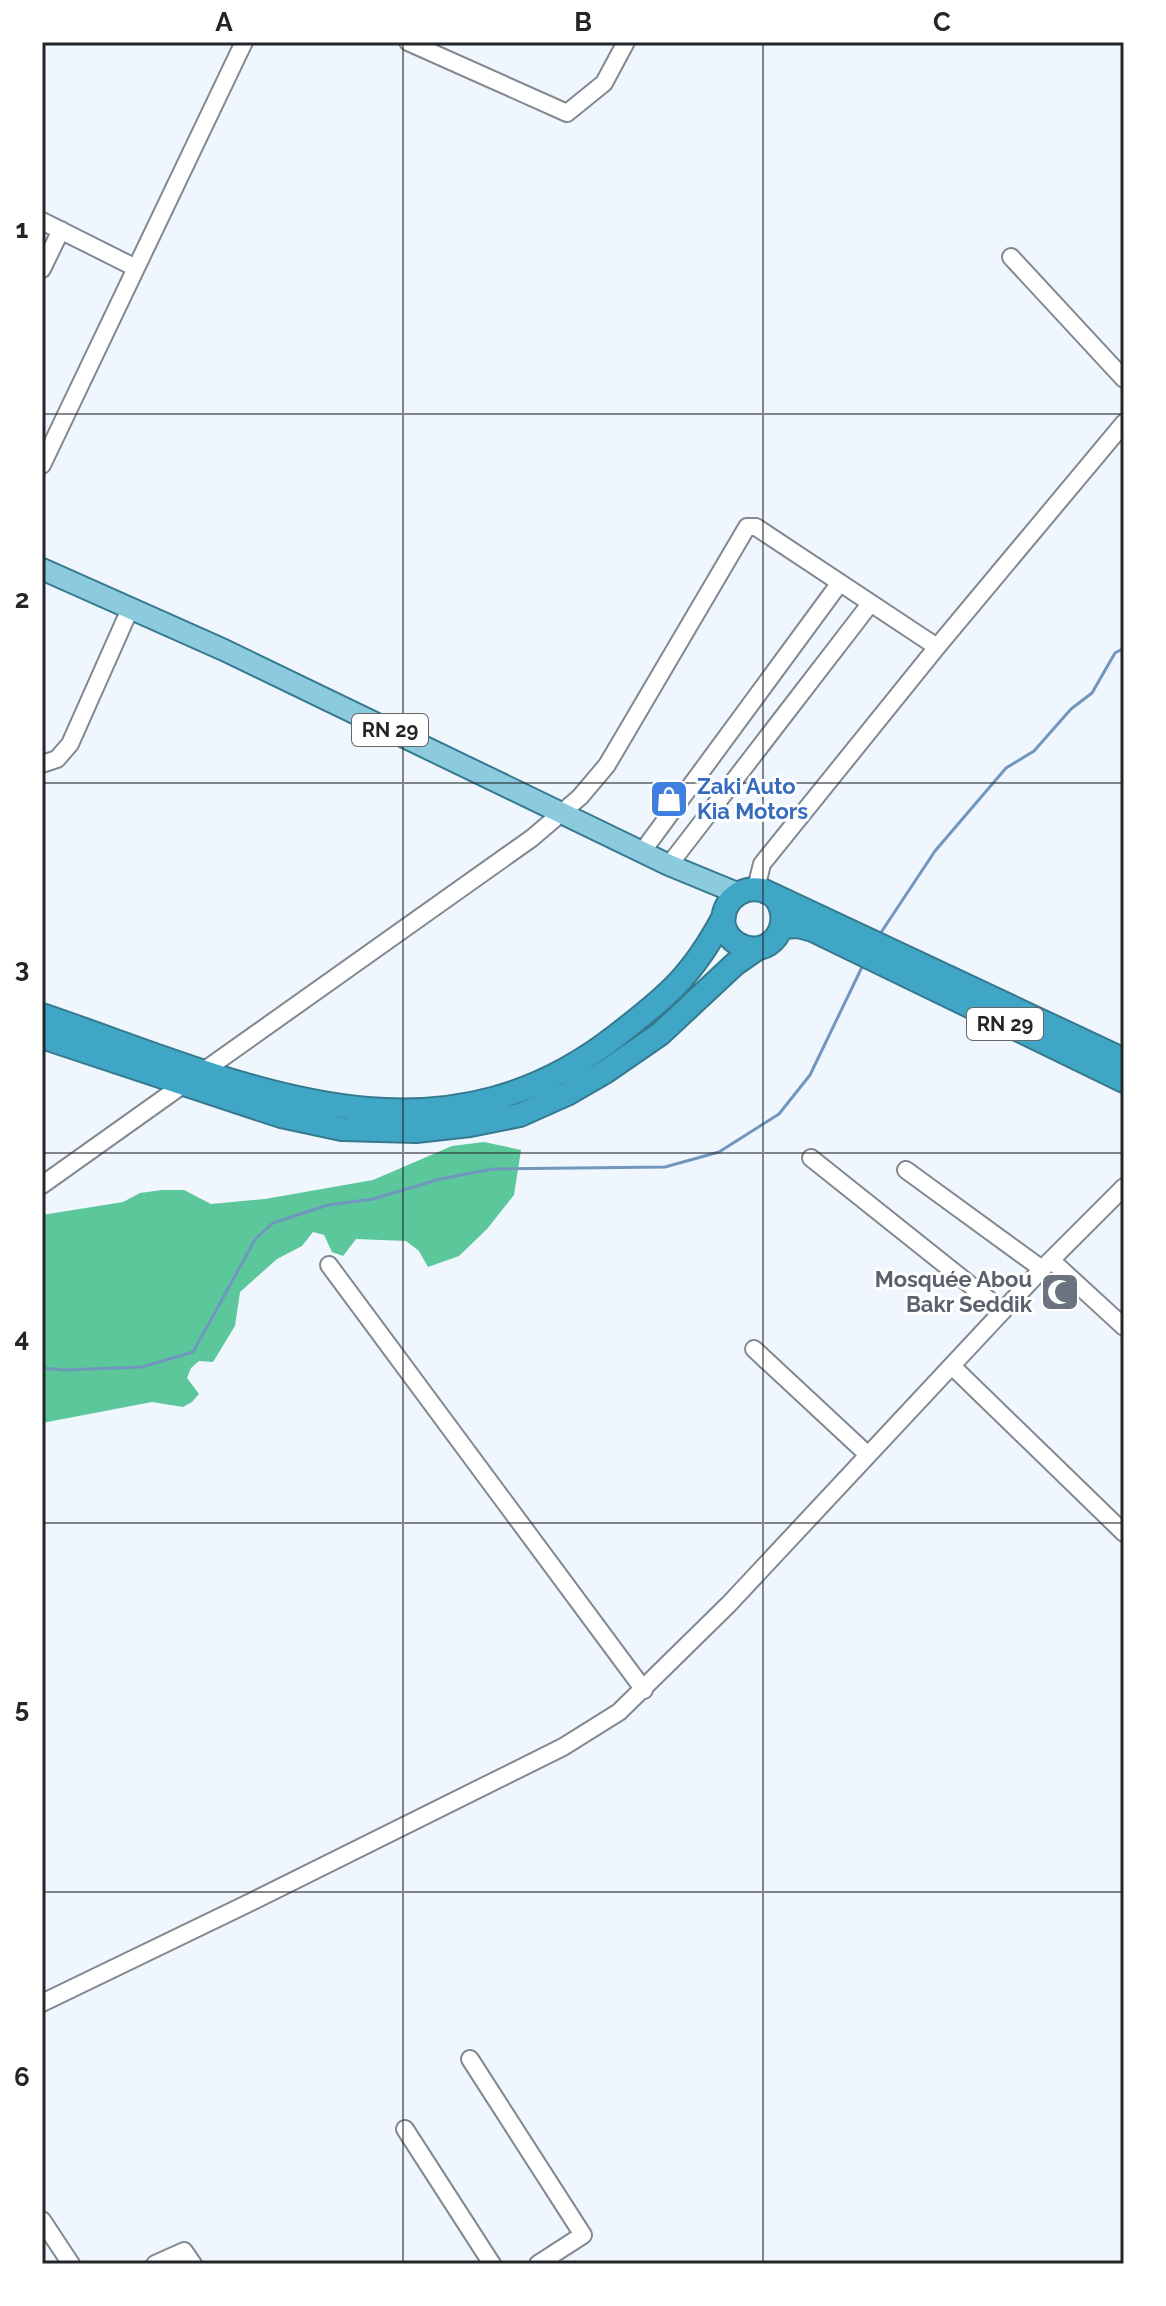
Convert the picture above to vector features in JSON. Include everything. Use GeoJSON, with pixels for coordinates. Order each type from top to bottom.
{"type":"FeatureCollection","features":[{"type":"Feature","properties":{"kind":"highway"},"geometry":{"type":"LineString","coordinates":[[42,1037],[281,1116],[342,1129],[416,1131],[496,1121],[520,1115],[567,1094],[624,1059],[670,1025],[735,964],[775,939],[782,927],[781,907],[755,893]]}},
{"type":"Feature","properties":{"kind":"highway"},"geometry":{"type":"LineString","coordinates":[[42,1015],[272,1093],[321,1105],[370,1111],[420,1111],[495,1098],[561,1074],[595,1053],[672,991],[693,968],[724,916],[728,903],[755,893],[858,944]]}},
{"type":"Feature","properties":{"kind":"highway"},"geometry":{"type":"LineString","coordinates":[[724,916],[726,929],[733,940],[745,947],[758,948]]}},
{"type":"Feature","properties":{"kind":"highway","name":"RN 29"},"geometry":{"type":"LineString","coordinates":[[782,927],[806,927],[858,944],[1124,1081]]}},
{"type":"Feature","properties":{"kind":"highway"},"geometry":{"type":"LineString","coordinates":[[888,958],[1124,1060]]}},
{"type":"Feature","properties":{"kind":"main road","name":"RN 29"},"geometry":{"type":"LineString","coordinates":[[42,569],[224,650],[669,865],[755,893]]}},
{"type":"Feature","properties":{"kind":"street"},"geometry":{"type":"LineString","coordinates":[[42,465],[244,42]]}},
{"type":"Feature","properties":{"kind":"street"},"geometry":{"type":"LineString","coordinates":[[408,42],[567,113],[604,83],[622,44]]}},
{"type":"Feature","properties":{"kind":"street"},"geometry":{"type":"LineString","coordinates":[[42,221],[136,268]]}},
{"type":"Feature","properties":{"kind":"street"},"geometry":{"type":"LineString","coordinates":[[42,269],[61,230]]}},
{"type":"Feature","properties":{"kind":"street"},"geometry":{"type":"LineString","coordinates":[[1011,257],[1124,379]]}},
{"type":"Feature","properties":{"kind":"street"},"geometry":{"type":"LineString","coordinates":[[755,893],[762,864],[937,647],[1124,423]]}},
{"type":"Feature","properties":{"kind":"street"},"geometry":{"type":"LineString","coordinates":[[205,1070],[564,813],[607,765],[744,530],[756,527],[937,647]]}},
{"type":"Feature","properties":{"kind":"street"},"geometry":{"type":"LineString","coordinates":[[642,852],[839,584]]}},
{"type":"Feature","properties":{"kind":"street"},"geometry":{"type":"LineString","coordinates":[[669,865],[870,604]]}},
{"type":"Feature","properties":{"kind":"street"},"geometry":{"type":"LineString","coordinates":[[42,764],[57,759],[70,744],[130,609]]}},
{"type":"Feature","properties":{"kind":"street"},"geometry":{"type":"LineString","coordinates":[[42,1185],[184,1084]]}},
{"type":"Feature","properties":{"kind":"street"},"geometry":{"type":"LineString","coordinates":[[811,1158],[1003,1311]]}},
{"type":"Feature","properties":{"kind":"street"},"geometry":{"type":"LineString","coordinates":[[906,1170],[1046,1264],[1124,1327]]}},
{"type":"Feature","properties":{"kind":"street"},"geometry":{"type":"LineString","coordinates":[[42,2003],[563,1747],[619,1712],[644,1690],[868,1455],[1046,1264],[1123,1191]]}},
{"type":"Feature","properties":{"kind":"street"},"geometry":{"type":"LineString","coordinates":[[329,1265],[644,1690]]}},
{"type":"Feature","properties":{"kind":"street"},"geometry":{"type":"LineString","coordinates":[[754,1349],[868,1455]]}},
{"type":"Feature","properties":{"kind":"street"},"geometry":{"type":"LineString","coordinates":[[952,1366],[1124,1533]]}},
{"type":"Feature","properties":{"kind":"street"},"geometry":{"type":"LineString","coordinates":[[470,2059],[583,2235],[538,2264]]}},
{"type":"Feature","properties":{"kind":"street"},"geometry":{"type":"LineString","coordinates":[[405,2129],[492,2264]]}},
{"type":"Feature","properties":{"kind":"street"},"geometry":{"type":"LineString","coordinates":[[42,2220],[71,2264]]}},
{"type":"Feature","properties":{"kind":"street"},"geometry":{"type":"LineString","coordinates":[[155,2264],[184,2251],[193,2264]]}},
{"type":"Feature","properties":{"kind":"green space"},"geometry":{"type":"Polygon","coordinates":[[[484,1142],[521,1150],[514,1195],[487,1229],[459,1256],[428,1267],[419,1251],[406,1241],[356,1239],[343,1256],[332,1252],[324,1235],[313,1232],[302,1246],[277,1259],[240,1292],[235,1326],[213,1362],[199,1361],[191,1368],[187,1378],[199,1394],[192,1402],[183,1407],[152,1402],[42,1423],[42,1215],[123,1202],[140,1193],[162,1190],[184,1190],[211,1204],[265,1199],[373,1180],[452,1146],[484,1142]]]}},
{"type":"Feature","properties":{"kind":"waterway"},"geometry":{"type":"LineString","coordinates":[[880,934],[935,851],[1006,768],[1034,751],[1071,709],[1092,693],[1115,653],[1124,648]]}},
{"type":"Feature","properties":{"kind":"waterway"},"geometry":{"type":"LineString","coordinates":[[42,1368],[142,1367],[193,1352],[256,1238],[273,1223],[328,1205],[373,1199],[440,1179],[493,1169],[665,1167],[719,1152],[779,1114],[810,1075],[863,965]]}},
{"type":"Feature","properties":{"kind":"place","name":"Zaki Auto Kia Motors"},"geometry":{"type":"Point","coordinates":[669,799]}},
{"type":"Feature","properties":{"kind":"place","name":"Mosquée Abou Bakr Seddik"},"geometry":{"type":"Point","coordinates":[1060,1292]}}]}
